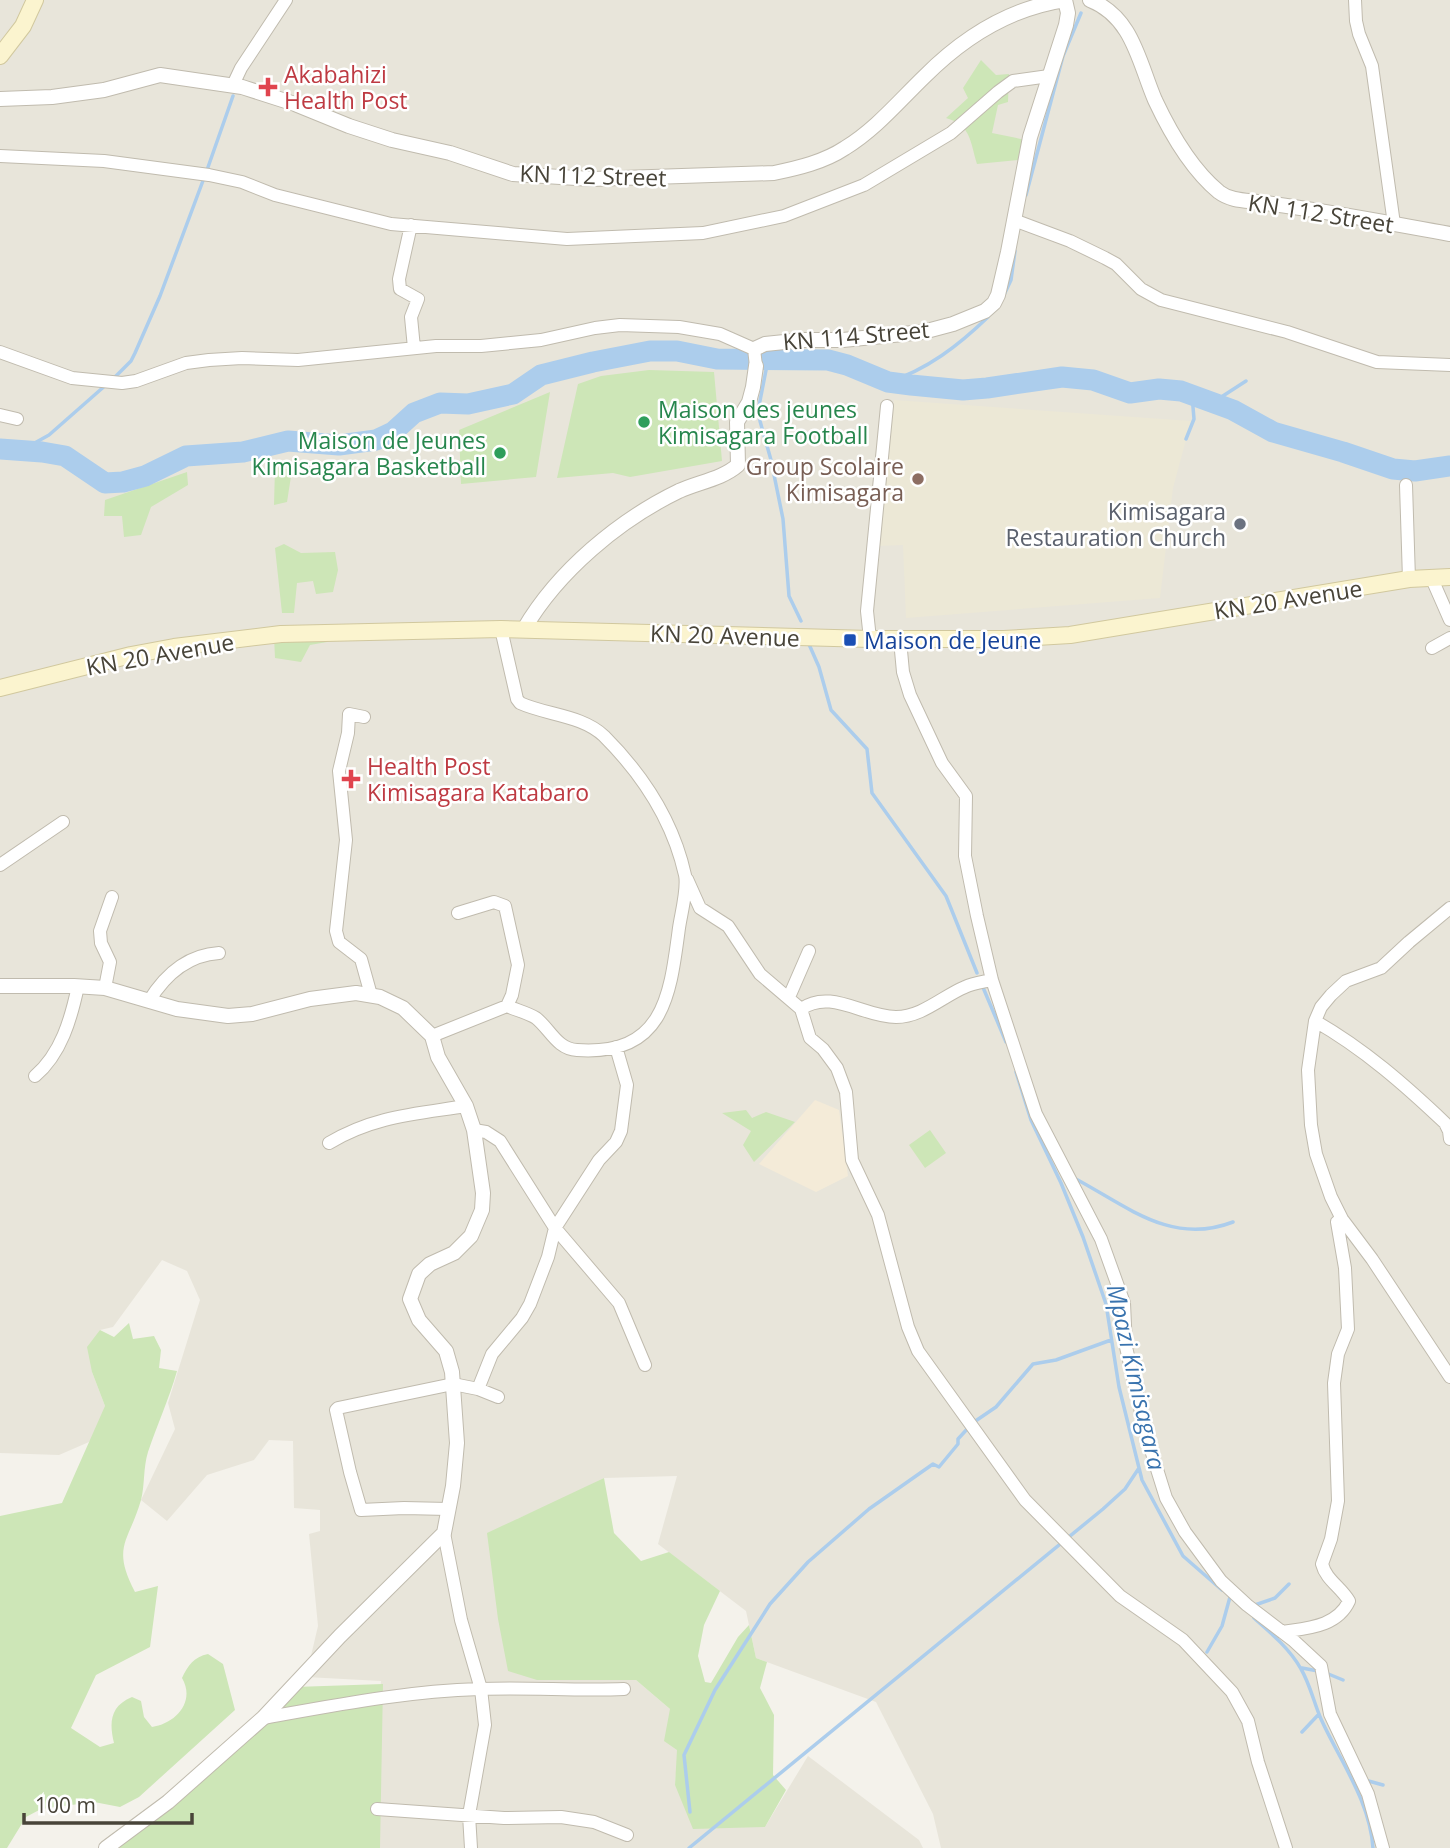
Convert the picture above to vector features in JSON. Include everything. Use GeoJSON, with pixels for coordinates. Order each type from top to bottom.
{"type":"FeatureCollection","features":[{"type":"Feature","properties":{"kind":"main road"},"geometry":{"type":"LineString","coordinates":[[0,56],[23,26],[35,0]]}},
{"type":"Feature","properties":{"kind":"main road","name":"KN 20 Avenue"},"geometry":{"type":"LineString","coordinates":[[0,688],[131,655],[281,634],[524,629],[938,641],[1070,635],[1409,579],[1450,577]]}},
{"type":"Feature","properties":{"kind":"street"},"geometry":{"type":"LineString","coordinates":[[233,85],[241,68],[286,0]]}},
{"type":"Feature","properties":{"kind":"street","name":"KN 112 Street"},"geometry":{"type":"LineString","coordinates":[[0,99],[52,97],[104,90],[160,75],[233,85],[295,104],[392,140],[450,153],[513,174],[592,179],[774,173],[802,166],[843,150],[868,132],[926,74],[965,42],[1008,15],[1045,3],[1065,0]]}},
{"type":"Feature","properties":{"kind":"street","name":"KN 114 Street"},"geometry":{"type":"LineString","coordinates":[[524,629],[553,588],[597,545],[680,491],[729,472],[738,465],[737,422],[751,395],[756,366],[754,349],[765,344],[804,340],[854,340],[923,332],[985,311],[998,295],[1030,137],[1066,25],[1068,13],[1065,0]]}},
{"type":"Feature","properties":{"kind":"street"},"geometry":{"type":"LineString","coordinates":[[1355,0],[1356,22],[1372,66],[1394,225]]}},
{"type":"Feature","properties":{"kind":"street","name":"KN 112 Street"},"geometry":{"type":"LineString","coordinates":[[1095,1],[1115,16],[1128,32],[1166,121],[1196,169],[1220,193],[1234,200],[1450,234]]}},
{"type":"Feature","properties":{"kind":"street"},"geometry":{"type":"LineString","coordinates":[[0,156],[104,161],[209,175],[242,181],[275,195],[391,224],[567,239],[704,233],[743,226],[807,208],[864,185],[951,133],[1013,81],[1049,76]]}},
{"type":"Feature","properties":{"kind":"street"},"geometry":{"type":"LineString","coordinates":[[1014,220],[1070,241],[1116,264],[1141,289],[1161,300],[1287,332],[1377,362],[1450,365]]}},
{"type":"Feature","properties":{"kind":"street"},"geometry":{"type":"LineString","coordinates":[[411,225],[399,279],[400,289],[418,299],[411,317],[414,348]]}},
{"type":"Feature","properties":{"kind":"street"},"geometry":{"type":"LineString","coordinates":[[0,352],[72,378],[121,383],[136,381],[186,363],[209,360],[298,360],[414,348],[510,343],[620,325],[680,327],[720,334],[754,349]]}},
{"type":"Feature","properties":{"kind":"street"},"geometry":{"type":"LineString","coordinates":[[870,639],[867,611],[887,406]]}},
{"type":"Feature","properties":{"kind":"street"},"geometry":{"type":"LineString","coordinates":[[0,415],[17,419]]}},
{"type":"Feature","properties":{"kind":"street"},"geometry":{"type":"LineString","coordinates":[[1406,485],[1409,579]]}},
{"type":"Feature","properties":{"kind":"street"},"geometry":{"type":"LineString","coordinates":[[1432,579],[1450,620]]}},
{"type":"Feature","properties":{"kind":"street"},"geometry":{"type":"LineString","coordinates":[[501,629],[520,703],[565,716],[596,729],[605,737],[657,800],[700,908],[728,926],[760,974],[801,1009],[810,1038],[823,1049],[837,1068],[846,1092],[852,1160],[878,1215],[908,1327],[918,1351],[1025,1500],[1120,1596],[1183,1640],[1232,1692],[1248,1721],[1258,1762],[1286,1848]]}},
{"type":"Feature","properties":{"kind":"street"},"geometry":{"type":"LineString","coordinates":[[1432,648],[1450,638]]}},
{"type":"Feature","properties":{"kind":"street"},"geometry":{"type":"LineString","coordinates":[[900,640],[903,672],[910,695],[942,763],[966,796],[966,864],[992,980],[1036,1114],[1101,1239],[1124,1303],[1126,1347],[1143,1421],[1166,1498],[1185,1532],[1221,1581],[1321,1666],[1330,1714],[1368,1794],[1383,1848]]}},
{"type":"Feature","properties":{"kind":"street"},"geometry":{"type":"LineString","coordinates":[[364,717],[349,714],[348,733],[339,771],[346,840],[336,931],[339,942],[361,959],[371,995]]}},
{"type":"Feature","properties":{"kind":"street"},"geometry":{"type":"LineString","coordinates":[[0,865],[64,822]]}},
{"type":"Feature","properties":{"kind":"street"},"geometry":{"type":"LineString","coordinates":[[507,1006],[537,1019],[566,1047],[594,1050],[616,1047],[649,1030],[657,1021],[666,1002],[673,975],[687,879]]}},
{"type":"Feature","properties":{"kind":"street"},"geometry":{"type":"LineString","coordinates":[[105,988],[110,962],[101,943],[100,931],[112,897]]}},
{"type":"Feature","properties":{"kind":"street"},"geometry":{"type":"LineString","coordinates":[[432,1036],[507,1006],[512,995],[518,965],[505,906],[494,902],[458,913]]}},
{"type":"Feature","properties":{"kind":"street"},"geometry":{"type":"LineString","coordinates":[[1450,908],[1381,968],[1346,981],[1321,1007],[1315,1020],[1308,1069],[1311,1125],[1316,1154],[1331,1197],[1342,1219],[1380,1270],[1450,1377]]}},
{"type":"Feature","properties":{"kind":"street"},"geometry":{"type":"LineString","coordinates":[[789,996],[808,951]]}},
{"type":"Feature","properties":{"kind":"street"},"geometry":{"type":"LineString","coordinates":[[149,1001],[168,975],[180,965],[219,953]]}},
{"type":"Feature","properties":{"kind":"street"},"geometry":{"type":"LineString","coordinates":[[801,1009],[812,1001],[835,1002],[875,1015],[898,1018],[915,1013],[966,986],[992,980]]}},
{"type":"Feature","properties":{"kind":"street"},"geometry":{"type":"LineString","coordinates":[[0,986],[105,988],[177,1009],[228,1016],[252,1014],[310,999],[356,993],[380,997],[403,1008],[432,1036],[438,1057],[466,1106],[474,1130],[481,1173],[482,1210],[471,1236],[459,1249],[430,1264],[419,1274],[410,1299],[419,1320],[446,1351],[453,1384],[457,1443],[444,1533],[461,1620],[481,1689],[485,1725],[469,1815],[471,1848]]}},
{"type":"Feature","properties":{"kind":"street"},"geometry":{"type":"LineString","coordinates":[[35,1076],[50,1059],[65,1032],[72,1015],[78,986]]}},
{"type":"Feature","properties":{"kind":"street"},"geometry":{"type":"LineString","coordinates":[[1315,1020],[1370,1055],[1400,1081],[1445,1123],[1450,1139]]}},
{"type":"Feature","properties":{"kind":"street"},"geometry":{"type":"LineString","coordinates":[[478,1389],[492,1354],[522,1318],[530,1304],[548,1257],[555,1228],[621,1131],[627,1085],[616,1047]]}},
{"type":"Feature","properties":{"kind":"street"},"geometry":{"type":"LineString","coordinates":[[329,1143],[365,1124],[403,1114],[466,1106]]}},
{"type":"Feature","properties":{"kind":"street"},"geometry":{"type":"LineString","coordinates":[[474,1130],[486,1132],[500,1141],[555,1228],[612,1293],[625,1316],[645,1365]]}},
{"type":"Feature","properties":{"kind":"street"},"geometry":{"type":"LineString","coordinates":[[1282,1632],[1330,1622],[1345,1610],[1349,1601],[1342,1589],[1327,1577],[1322,1564],[1339,1502],[1334,1383],[1338,1354],[1348,1329],[1349,1317],[1345,1268],[1337,1222],[1342,1219]]}},
{"type":"Feature","properties":{"kind":"street"},"geometry":{"type":"LineString","coordinates":[[448,1509],[361,1510],[349,1472],[336,1410],[453,1384],[478,1389],[498,1397]]}},
{"type":"Feature","properties":{"kind":"street"},"geometry":{"type":"LineString","coordinates":[[106,1848],[168,1802],[263,1718],[340,1636],[444,1533]]}},
{"type":"Feature","properties":{"kind":"street"},"geometry":{"type":"LineString","coordinates":[[263,1718],[393,1695],[481,1689],[624,1689]]}},
{"type":"Feature","properties":{"kind":"street"},"geometry":{"type":"LineString","coordinates":[[377,1809],[561,1817],[594,1822],[627,1835]]}},
{"type":"Feature","properties":{"kind":"shaded area"},"geometry":{"type":"Polygon","coordinates":[[[0,0],[1450,0],[1450,1848],[941,1848],[933,1814],[876,1702],[756,1658],[746,1611],[658,1544],[677,1476],[604,1478],[517,1519],[537,1680],[636,1680],[670,1709],[678,1750],[675,1785],[765,1827],[808,1756],[919,1840],[923,1848],[374,1848],[370,1803],[381,1681],[306,1677],[318,1626],[309,1534],[320,1531],[320,1510],[294,1508],[293,1441],[269,1440],[254,1460],[207,1475],[167,1521],[141,1500],[175,1429],[168,1403],[200,1300],[187,1271],[162,1260],[113,1327],[100,1330],[92,1372],[105,1406],[102,1424],[89,1442],[59,1455],[0,1453],[0,0]]]}},
{"type":"Feature","properties":{"kind":"shaded area"},"geometry":{"type":"Polygon","coordinates":[[[894,400],[1191,421],[1173,488],[1160,598],[906,618],[903,545],[878,546],[894,400]]]}},
{"type":"Feature","properties":{"kind":"shaded area"},"geometry":{"type":"Polygon","coordinates":[[[815,1100],[839,1110],[848,1176],[816,1192],[759,1164],[815,1100]]]}},
{"type":"Feature","properties":{"kind":"green space"},"geometry":{"type":"Polygon","coordinates":[[[981,60],[996,75],[1009,74],[1008,102],[998,105],[992,133],[1026,140],[1019,160],[977,164],[965,130],[946,118],[968,98],[963,88],[981,60]]]}},
{"type":"Feature","properties":{"kind":"green space","name":"Maison des jeunes Kimisagara Football"},"geometry":{"type":"Polygon","coordinates":[[[649,370],[714,372],[722,461],[630,477],[613,473],[557,478],[578,384],[601,376],[649,370]]]}},
{"type":"Feature","properties":{"kind":"green space","name":"Maison de Jeunes Kimisagara Basketball"},"geometry":{"type":"Polygon","coordinates":[[[550,392],[536,477],[461,484],[459,430],[550,392]]]}},
{"type":"Feature","properties":{"kind":"green space"},"geometry":{"type":"Polygon","coordinates":[[[275,467],[292,470],[287,502],[274,505],[275,467]]]}},
{"type":"Feature","properties":{"kind":"green space"},"geometry":{"type":"Polygon","coordinates":[[[187,472],[188,485],[151,507],[141,535],[124,537],[122,516],[104,516],[105,500],[187,472]]]}},
{"type":"Feature","properties":{"kind":"green space"},"geometry":{"type":"Polygon","coordinates":[[[284,544],[301,553],[335,552],[338,570],[333,592],[316,594],[313,581],[297,583],[294,613],[282,613],[275,548],[284,544]]]}},
{"type":"Feature","properties":{"kind":"green space"},"geometry":{"type":"Polygon","coordinates":[[[324,635],[327,642],[310,645],[301,662],[275,658],[274,637],[324,635]]]}},
{"type":"Feature","properties":{"kind":"green space"},"geometry":{"type":"Polygon","coordinates":[[[746,1110],[752,1118],[766,1112],[795,1122],[754,1162],[743,1145],[751,1131],[722,1113],[746,1110]]]}},
{"type":"Feature","properties":{"kind":"green space"},"geometry":{"type":"Polygon","coordinates":[[[930,1130],[946,1153],[925,1168],[909,1145],[930,1130]]]}},
{"type":"Feature","properties":{"kind":"green space"},"geometry":{"type":"Polygon","coordinates":[[[129,1323],[133,1339],[154,1336],[161,1350],[159,1368],[177,1371],[148,1452],[141,1500],[124,1544],[123,1554],[128,1577],[135,1592],[158,1586],[150,1647],[96,1675],[71,1728],[100,1747],[114,1743],[112,1722],[115,1710],[132,1697],[141,1701],[144,1717],[152,1727],[168,1721],[175,1717],[185,1703],[186,1687],[182,1678],[187,1669],[195,1659],[208,1654],[223,1664],[235,1710],[139,1797],[120,1807],[94,1802],[41,1809],[26,1817],[7,1848],[0,1848],[0,1516],[62,1503],[105,1406],[92,1372],[87,1347],[100,1330],[114,1337],[129,1323]]]}},
{"type":"Feature","properties":{"kind":"green space"},"geometry":{"type":"Polygon","coordinates":[[[604,1478],[614,1533],[641,1561],[669,1552],[720,1591],[704,1625],[698,1656],[705,1682],[711,1683],[738,1637],[749,1625],[756,1658],[767,1662],[760,1688],[774,1715],[773,1775],[786,1790],[765,1827],[693,1829],[675,1785],[677,1750],[664,1741],[670,1709],[636,1680],[537,1680],[508,1671],[487,1533],[604,1478]]]}},
{"type":"Feature","properties":{"kind":"green space"},"geometry":{"type":"Polygon","coordinates":[[[383,1684],[380,1848],[113,1848],[295,1687],[383,1684]]]}},
{"type":"Feature","properties":{"kind":"waterway"},"geometry":{"type":"LineString","coordinates":[[1026,195],[1063,56],[1081,13]]}},
{"type":"Feature","properties":{"kind":"waterway"},"geometry":{"type":"LineString","coordinates":[[207,170],[233,96]]}},
{"type":"Feature","properties":{"kind":"waterway"},"geometry":{"type":"LineString","coordinates":[[113,379],[131,361],[135,353],[160,296],[204,178]]}},
{"type":"Feature","properties":{"kind":"waterway"},"geometry":{"type":"LineString","coordinates":[[1003,297],[1011,280],[1015,251]]}},
{"type":"Feature","properties":{"kind":"waterway"},"geometry":{"type":"LineString","coordinates":[[888,382],[916,371],[942,356],[988,317]]}},
{"type":"Feature","properties":{"kind":"waterway"},"geometry":{"type":"LineString","coordinates":[[0,449],[65,456],[105,483],[123,482],[145,476],[186,456],[243,452],[288,441],[339,445],[376,440],[393,432],[414,413],[440,403],[468,404],[513,394],[541,375],[593,362],[650,351],[677,351],[717,359],[828,360],[888,382],[963,390],[1062,377],[1093,380],[1130,393],[1159,389],[1181,391],[1233,410],[1273,432],[1393,469],[1415,471],[1450,466]]}},
{"type":"Feature","properties":{"kind":"waterway","name":"Mpazi Kimisagara"},"geometry":{"type":"LineString","coordinates":[[768,360],[759,406],[760,421],[783,519],[789,596],[801,621]]}},
{"type":"Feature","properties":{"kind":"waterway"},"geometry":{"type":"LineString","coordinates":[[1212,403],[1246,381]]}},
{"type":"Feature","properties":{"kind":"waterway"},"geometry":{"type":"LineString","coordinates":[[22,450],[49,435],[107,384]]}},
{"type":"Feature","properties":{"kind":"waterway"},"geometry":{"type":"LineString","coordinates":[[1186,439],[1194,419],[1192,395]]}},
{"type":"Feature","properties":{"kind":"waterway","name":"Mpazi Kimisagara"},"geometry":{"type":"LineString","coordinates":[[808,642],[819,667],[831,710],[867,749],[872,793],[946,896],[977,973]]}},
{"type":"Feature","properties":{"kind":"waterway","name":"Mpazi Kimisagara"},"geometry":{"type":"LineString","coordinates":[[982,985],[1006,1042]]}},
{"type":"Feature","properties":{"kind":"waterway","name":"Mpazi Kimisagara"},"geometry":{"type":"LineString","coordinates":[[1016,1072],[1031,1120],[1061,1183],[1106,1304],[1119,1387],[1142,1480],[1183,1556],[1222,1590]]}},
{"type":"Feature","properties":{"kind":"waterway"},"geometry":{"type":"LineString","coordinates":[[1074,1178],[1131,1211],[1169,1226],[1211,1228],[1233,1222]]}},
{"type":"Feature","properties":{"kind":"waterway"},"geometry":{"type":"LineString","coordinates":[[974,1422],[996,1407],[1033,1364],[1056,1360],[1111,1340]]}},
{"type":"Feature","properties":{"kind":"waterway"},"geometry":{"type":"LineString","coordinates":[[690,1812],[684,1755],[715,1690],[770,1604],[808,1562],[869,1509],[933,1464],[939,1467],[969,1427]]}},
{"type":"Feature","properties":{"kind":"waterway"},"geometry":{"type":"LineString","coordinates":[[689,1848],[1103,1509],[1125,1489],[1139,1468]]}},
{"type":"Feature","properties":{"kind":"waterway"},"geometry":{"type":"LineString","coordinates":[[1252,1606],[1275,1598],[1289,1584]]}},
{"type":"Feature","properties":{"kind":"waterway"},"geometry":{"type":"LineString","coordinates":[[1207,1652],[1222,1626],[1230,1597]]}},
{"type":"Feature","properties":{"kind":"waterway","name":"Mpazi Kimisagara"},"geometry":{"type":"LineString","coordinates":[[1254,1618],[1286,1648],[1304,1675],[1321,1719],[1360,1798],[1371,1831],[1373,1848]]}},
{"type":"Feature","properties":{"kind":"waterway"},"geometry":{"type":"LineString","coordinates":[[1302,1668],[1318,1671]]}},
{"type":"Feature","properties":{"kind":"waterway"},"geometry":{"type":"LineString","coordinates":[[1326,1673],[1343,1680]]}},
{"type":"Feature","properties":{"kind":"waterway"},"geometry":{"type":"LineString","coordinates":[[1302,1732],[1319,1714]]}},
{"type":"Feature","properties":{"kind":"waterway"},"geometry":{"type":"LineString","coordinates":[[1365,1780],[1383,1785]]}},
{"type":"Feature","properties":{"kind":"place","name":"Akabahizi Health Post"},"geometry":{"type":"Point","coordinates":[268,87]}},
{"type":"Feature","properties":{"kind":"place","name":"Maison des jeunes Kimisagara Football"},"geometry":{"type":"Point","coordinates":[644,422]}},
{"type":"Feature","properties":{"kind":"place","name":"Maison de Jeunes Kimisagara Basketball"},"geometry":{"type":"Point","coordinates":[500,453]}},
{"type":"Feature","properties":{"kind":"place","name":"Group Scolaire Kimisagara"},"geometry":{"type":"Point","coordinates":[918,479]}},
{"type":"Feature","properties":{"kind":"place","name":"Kimisagara Restauration Church"},"geometry":{"type":"Point","coordinates":[1240,524]}},
{"type":"Feature","properties":{"kind":"place","name":"Maison de Jeune"},"geometry":{"type":"Point","coordinates":[850,640]}},
{"type":"Feature","properties":{"kind":"place","name":"Health Post Kimisagara Katabaro"},"geometry":{"type":"Point","coordinates":[351,779]}}]}
